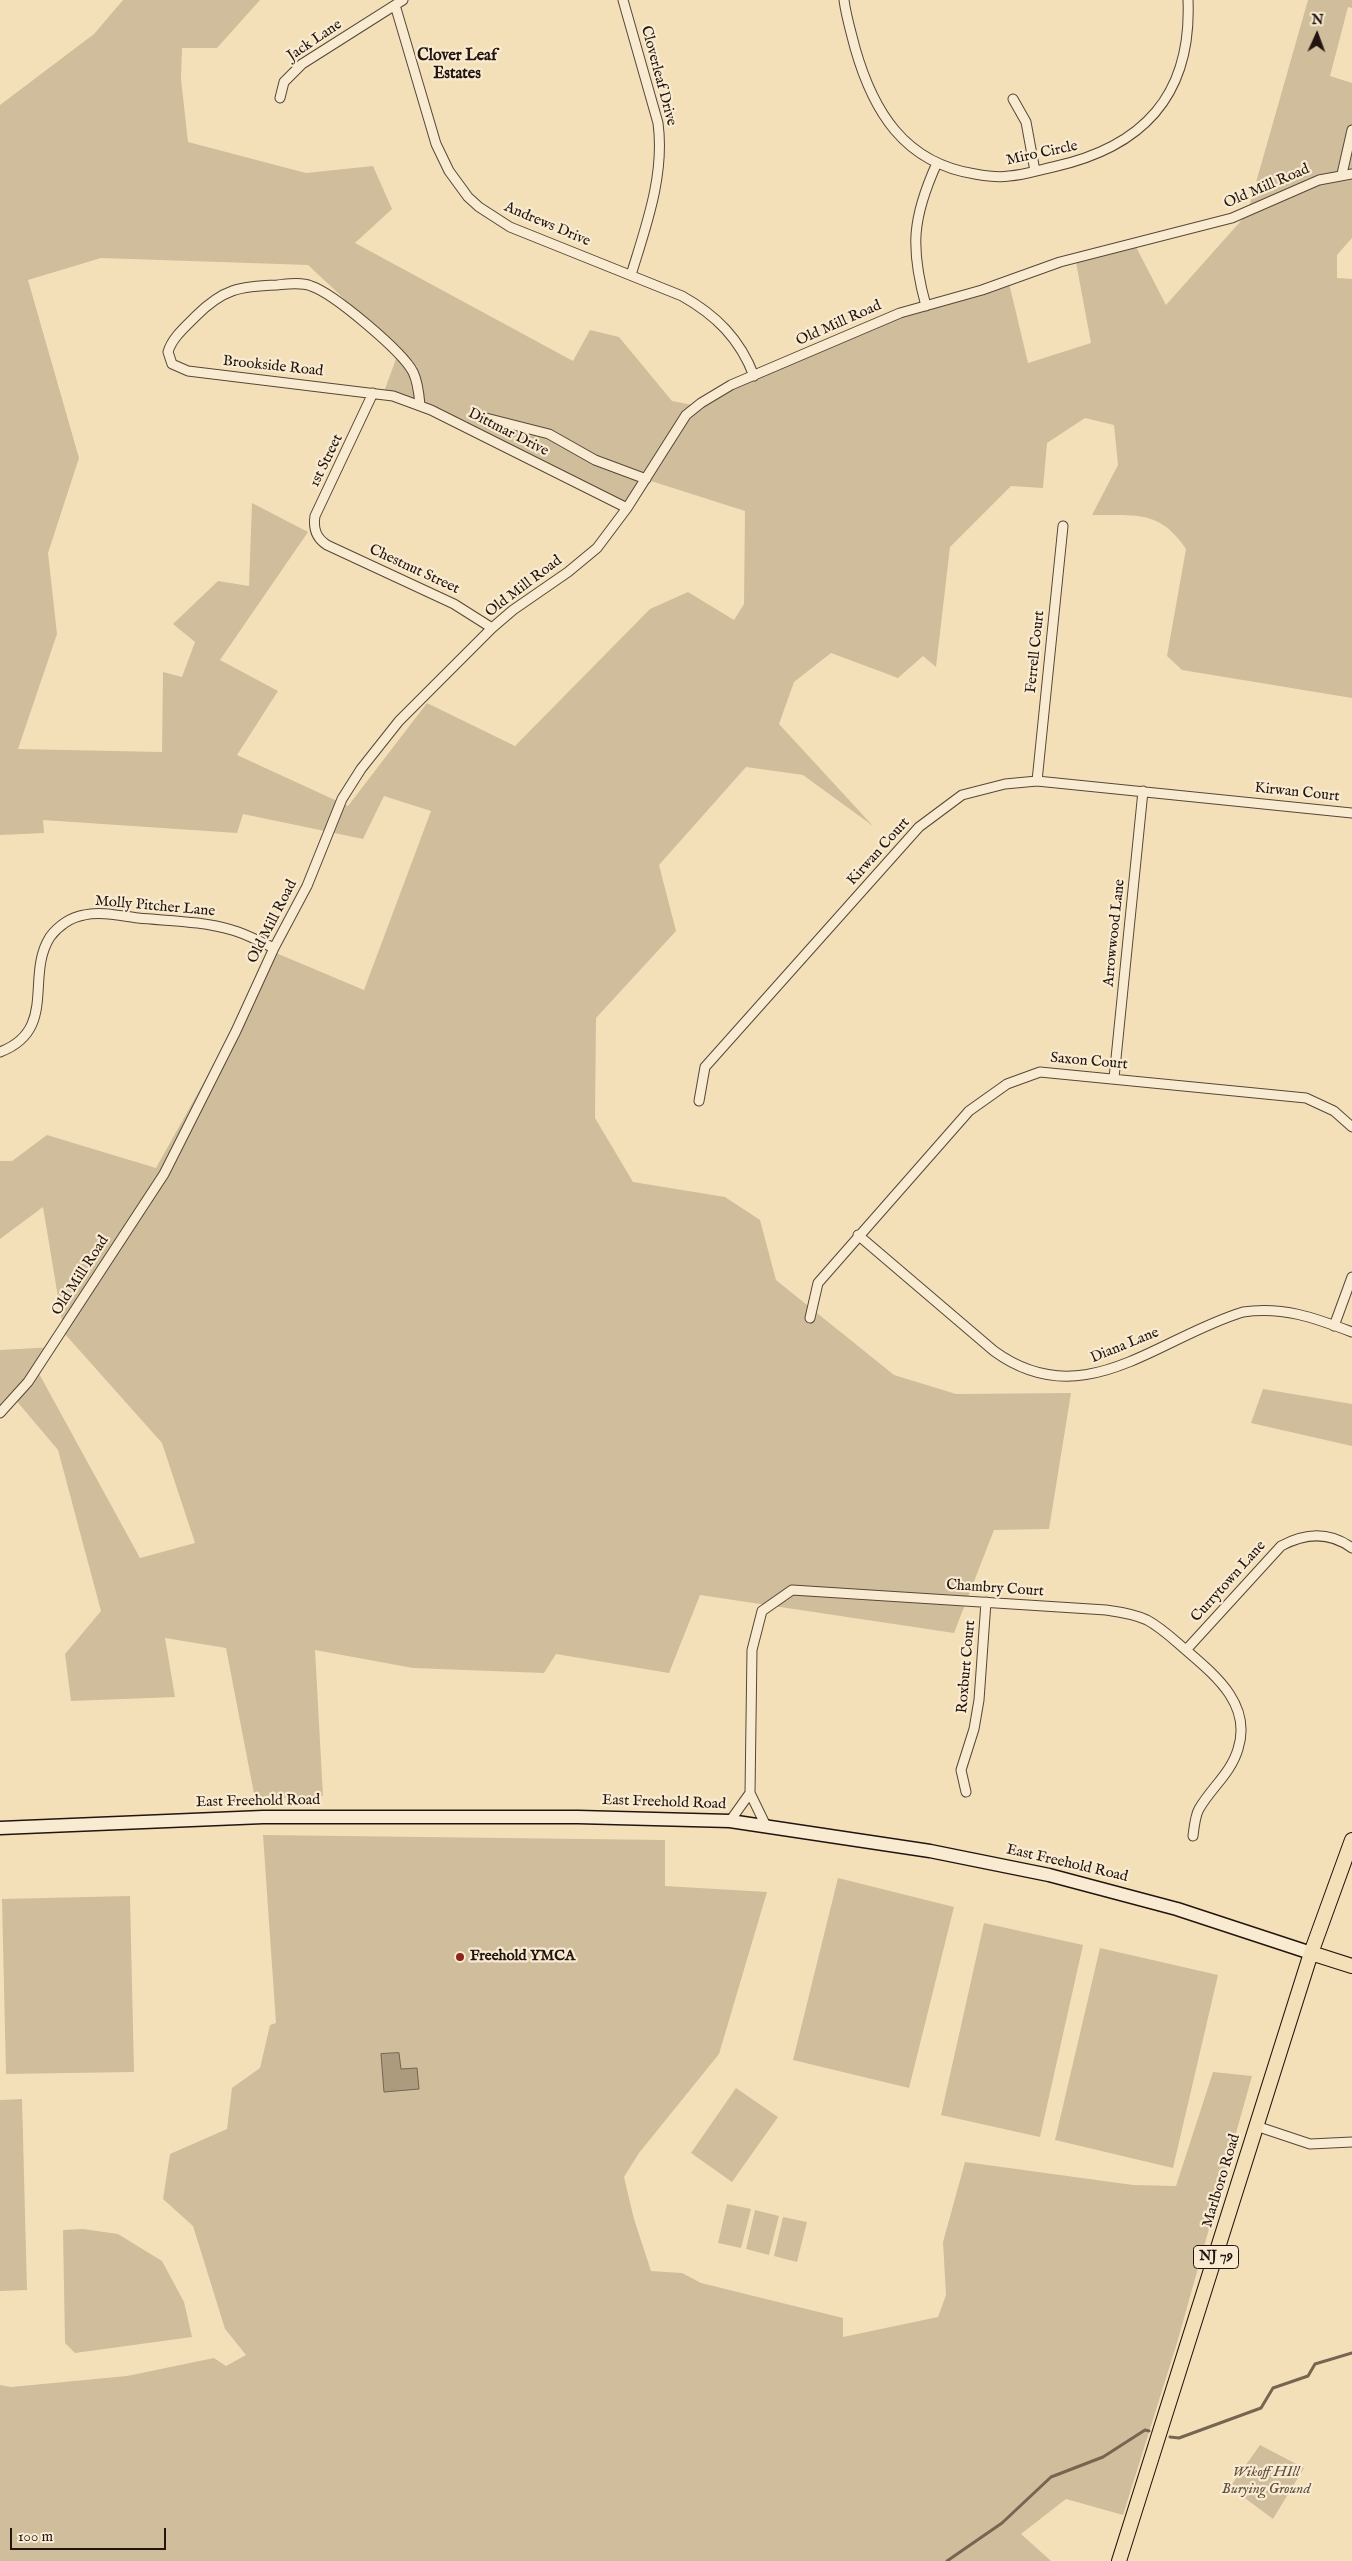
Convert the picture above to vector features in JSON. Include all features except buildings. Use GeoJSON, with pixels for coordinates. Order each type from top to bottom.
{"type":"FeatureCollection","features":[{"type":"Feature","properties":{"kind":"main road","name":"East Freehold Road"},"geometry":{"type":"LineString","coordinates":[[0,1828],[263,1817],[578,1817],[730,1821],[930,1851],[1049,1875],[1159,1904],[1311,1953]]}},
{"type":"Feature","properties":{"kind":"main road","name":"NJ 79"},"geometry":{"type":"LineString","coordinates":[[1311,1953],[1352,1840]]}},
{"type":"Feature","properties":{"kind":"main road"},"geometry":{"type":"LineString","coordinates":[[1311,1953],[1352,1966]]}},
{"type":"Feature","properties":{"kind":"main road","name":"Marlboro Road"},"geometry":{"type":"LineString","coordinates":[[1119,2561],[1311,1953]]}},
{"type":"Feature","properties":{"kind":"street","name":"Cloverleaf Drive"},"geometry":{"type":"LineString","coordinates":[[623,0],[658,123],[660,139],[657,179],[631,275]]}},
{"type":"Feature","properties":{"kind":"street","name":"Miro Circle"},"geometry":{"type":"LineString","coordinates":[[844,0],[862,70],[872,97],[891,126],[905,140],[937,163],[967,173],[988,176],[1008,176],[1035,171],[1093,156],[1107,150],[1139,129],[1154,114],[1175,82],[1183,60],[1188,30],[1188,0]]}},
{"type":"Feature","properties":{"kind":"street","name":"Andrews Drive"},"geometry":{"type":"LineString","coordinates":[[399,2],[436,144],[449,171],[468,197],[510,227],[682,296],[713,315],[741,347],[754,376]]}},
{"type":"Feature","properties":{"kind":"street","name":"Jack Lane"},"geometry":{"type":"LineString","coordinates":[[280,98],[284,82],[302,64],[399,2]]}},
{"type":"Feature","properties":{"kind":"street"},"geometry":{"type":"LineString","coordinates":[[1013,99],[1026,122],[1035,171]]}},
{"type":"Feature","properties":{"kind":"street"},"geometry":{"type":"LineString","coordinates":[[1342,174],[1352,130]]}},
{"type":"Feature","properties":{"kind":"street"},"geometry":{"type":"LineString","coordinates":[[926,306],[917,270],[915,232],[922,198],[937,163]]}},
{"type":"Feature","properties":{"kind":"street","name":"Old Mill Road"},"geometry":{"type":"LineString","coordinates":[[0,1413],[28,1382],[164,1174],[236,1031],[274,948],[307,886],[342,798],[361,769],[400,721],[492,628],[513,610],[586,558],[609,534],[628,508],[686,416],[719,391],[866,326],[982,290],[1060,262],[1232,218],[1319,180],[1342,174],[1352,174]]}},
{"type":"Feature","properties":{"kind":"street","name":"Brookside Road"},"geometry":{"type":"LineString","coordinates":[[373,392],[188,372],[172,364],[168,352],[170,346],[191,321],[215,298],[229,291],[250,286],[302,284],[321,290],[359,318],[408,365],[416,381],[420,405]]}},
{"type":"Feature","properties":{"kind":"street","name":"Dittmar Drive"},"geometry":{"type":"LineString","coordinates":[[373,392],[420,405],[628,508]]}},
{"type":"Feature","properties":{"kind":"street","name":"1st Street"},"geometry":{"type":"LineString","coordinates":[[321,541],[315,532],[315,516],[373,392]]}},
{"type":"Feature","properties":{"kind":"street"},"geometry":{"type":"LineString","coordinates":[[478,416],[549,434],[595,460],[646,479]]}},
{"type":"Feature","properties":{"kind":"street","name":"Ferrell Court"},"geometry":{"type":"LineString","coordinates":[[1037,781],[1063,526]]}},
{"type":"Feature","properties":{"kind":"street","name":"Chestnut Street"},"geometry":{"type":"LineString","coordinates":[[321,541],[454,604],[492,628]]}},
{"type":"Feature","properties":{"kind":"street","name":"Kirwan Court"},"geometry":{"type":"LineString","coordinates":[[698,1101],[705,1067],[919,827],[962,795],[1004,784],[1037,781],[1352,813]]}},
{"type":"Feature","properties":{"kind":"street","name":"Arrowwood Lane"},"geometry":{"type":"LineString","coordinates":[[1114,1078],[1143,792]]}},
{"type":"Feature","properties":{"kind":"street","name":"Molly Pitcher Lane"},"geometry":{"type":"LineString","coordinates":[[0,1052],[21,1040],[30,1028],[37,1013],[45,947],[58,928],[78,916],[98,914],[215,925],[244,934],[274,948]]}},
{"type":"Feature","properties":{"kind":"street","name":"Saxon Court"},"geometry":{"type":"LineString","coordinates":[[810,1318],[818,1283],[858,1235],[969,1111],[1007,1084],[1040,1072],[1306,1098],[1334,1111],[1352,1126]]}},
{"type":"Feature","properties":{"kind":"street","name":"Diana Lane"},"geometry":{"type":"LineString","coordinates":[[858,1235],[994,1351],[1008,1361],[1039,1374],[1070,1378],[1111,1370],[1243,1312],[1290,1311],[1352,1332]]}},
{"type":"Feature","properties":{"kind":"street"},"geometry":{"type":"LineString","coordinates":[[1334,1326],[1352,1277]]}},
{"type":"Feature","properties":{"kind":"street","name":"Currytown Lane"},"geometry":{"type":"LineString","coordinates":[[1186,1650],[1281,1546],[1293,1539],[1319,1535],[1330,1536],[1352,1548]]}},
{"type":"Feature","properties":{"kind":"street","name":"Chambry Court"},"geometry":{"type":"LineString","coordinates":[[766,1826],[750,1793],[752,1650],[762,1611],[792,1590],[1123,1612],[1149,1621],[1163,1630],[1225,1686],[1235,1703],[1241,1724],[1239,1747],[1235,1759],[1228,1772],[1198,1811],[1193,1836]]}},
{"type":"Feature","properties":{"kind":"street","name":"Roxburt Court"},"geometry":{"type":"LineString","coordinates":[[966,1792],[961,1770],[974,1729],[980,1700],[986,1602]]}},
{"type":"Feature","properties":{"kind":"street"},"geometry":{"type":"LineString","coordinates":[[730,1821],[750,1793]]}},
{"type":"Feature","properties":{"kind":"street"},"geometry":{"type":"LineString","coordinates":[[1256,2126],[1310,2144],[1352,2142]]}},
{"type":"Feature","properties":{"kind":"green space"},"geometry":{"type":"Polygon","coordinates":[[[123,0],[260,0],[217,48],[182,48],[181,79],[188,142],[306,173],[373,166],[392,209],[355,243],[573,361],[590,330],[619,337],[672,401],[698,406],[839,335],[1009,283],[1028,363],[1091,343],[1075,257],[1134,243],[1166,305],[1247,214],[1308,0],[1352,0],[1352,8],[1348,7],[1330,76],[1352,83],[1352,238],[1337,255],[1337,278],[1352,279],[1352,698],[1182,670],[1167,656],[1186,549],[1166,527],[1145,517],[1092,515],[1118,465],[1114,425],[1085,418],[1047,443],[1043,488],[1011,486],[950,547],[936,667],[923,656],[898,678],[831,653],[794,682],[779,724],[873,826],[803,775],[746,767],[659,865],[676,931],[596,1018],[595,1118],[633,1182],[725,1197],[760,1220],[776,1280],[894,1375],[956,1394],[1071,1393],[1049,1529],[994,1530],[954,1633],[700,1595],[669,1673],[556,1654],[544,1673],[413,1668],[315,1650],[323,1796],[255,1799],[226,1648],[165,1638],[175,1697],[71,1701],[65,1654],[101,1611],[58,1450],[15,1399],[0,1407],[0,1350],[54,1347],[37,1370],[140,1558],[195,1543],[162,1443],[64,1333],[43,1207],[0,1239],[0,1161],[12,1161],[47,1135],[156,1168],[276,953],[364,990],[431,811],[384,796],[363,839],[243,814],[237,833],[43,820],[44,833],[0,835],[0,105],[94,34],[123,0]],[[101,258],[28,280],[79,458],[48,553],[57,634],[18,749],[162,752],[163,672],[182,677],[195,642],[173,624],[218,581],[249,586],[252,503],[308,532],[220,660],[278,691],[237,755],[348,806],[427,703],[515,746],[650,609],[688,592],[734,620],[744,604],[745,511],[651,481],[633,507],[384,392],[397,356],[418,368],[308,265],[101,258]]]}},
{"type":"Feature","properties":{"kind":"green space"},"geometry":{"type":"Polygon","coordinates":[[[1263,1389],[1352,1404],[1352,1446],[1251,1423],[1263,1389]]]}},
{"type":"Feature","properties":{"kind":"green space"},"geometry":{"type":"Polygon","coordinates":[[[263,1835],[665,1840],[665,1886],[767,1892],[719,2054],[639,2153],[624,2177],[634,2219],[651,2271],[682,2273],[701,2283],[843,2318],[843,2337],[938,2317],[946,2295],[943,2242],[965,2162],[1133,2185],[1176,2186],[1213,2072],[1252,2076],[1177,2343],[1123,2515],[1066,2499],[1021,2534],[1051,2561],[0,2561],[0,2385],[11,2387],[127,2376],[214,2358],[226,2366],[246,2355],[225,2329],[193,2226],[163,2199],[170,2154],[227,2129],[232,2088],[260,2068],[270,2025],[276,2023],[263,1835]]]}},
{"type":"Feature","properties":{"kind":"green space"},"geometry":{"type":"Polygon","coordinates":[[[838,1878],[954,1907],[909,2088],[793,2060],[838,1878]]]}},
{"type":"Feature","properties":{"kind":"green space"},"geometry":{"type":"Polygon","coordinates":[[[130,1896],[134,2072],[6,2074],[2,1899],[130,1896]]]}},
{"type":"Feature","properties":{"kind":"green space"},"geometry":{"type":"Polygon","coordinates":[[[984,1923],[1083,1945],[1040,2137],[941,2115],[984,1923]]]}},
{"type":"Feature","properties":{"kind":"green space"},"geometry":{"type":"Polygon","coordinates":[[[1100,1948],[1218,1975],[1173,2168],[1055,2140],[1100,1948]]]}},
{"type":"Feature","properties":{"kind":"green space"},"geometry":{"type":"Polygon","coordinates":[[[736,2088],[778,2117],[732,2182],[691,2153],[736,2088]]]}},
{"type":"Feature","properties":{"kind":"green space"},"geometry":{"type":"Polygon","coordinates":[[[22,2099],[27,2290],[0,2291],[0,2100],[22,2099]]]}},
{"type":"Feature","properties":{"kind":"green space"},"geometry":{"type":"Polygon","coordinates":[[[727,2204],[751,2209],[741,2248],[718,2243],[727,2204]]]}},
{"type":"Feature","properties":{"kind":"green space"},"geometry":{"type":"Polygon","coordinates":[[[755,2210],[779,2216],[769,2255],[746,2249],[755,2210]]]}},
{"type":"Feature","properties":{"kind":"green space"},"geometry":{"type":"Polygon","coordinates":[[[783,2217],[807,2222],[797,2262],[774,2256],[783,2217]]]}},
{"type":"Feature","properties":{"kind":"green space"},"geometry":{"type":"Polygon","coordinates":[[[83,2229],[118,2234],[162,2261],[184,2302],[192,2337],[75,2353],[65,2343],[63,2230],[83,2229]]]}},
{"type":"Feature","properties":{"kind":"green space","name":"Wikoff HIll Burying Ground"},"geometry":{"type":"Polygon","coordinates":[[[1260,2445],[1304,2468],[1273,2519],[1230,2487],[1260,2445]]]}},
{"type":"Feature","properties":{"kind":"shaded area"},"geometry":{"type":"Polygon","coordinates":[[[399,2053],[401,2069],[417,2068],[419,2089],[384,2092],[381,2054],[399,2053]]]}},
{"type":"Feature","properties":{"kind":"waterway"},"geometry":{"type":"LineString","coordinates":[[1170,2437],[1179,2438],[1261,2408],[1273,2388],[1308,2376],[1315,2364],[1352,2353]]}},
{"type":"Feature","properties":{"kind":"waterway"},"geometry":{"type":"LineString","coordinates":[[947,2561],[1002,2523],[1051,2477],[1103,2457],[1145,2430],[1149,2431]]}},
{"type":"Feature","properties":{"kind":"place","name":"Freehold YMCA"},"geometry":{"type":"Point","coordinates":[460,1957]}},
{"type":"Feature","properties":{"kind":"district","name":"Clover Leaf Estates"},"geometry":{"type":"Point","coordinates":[457,66]}}]}
